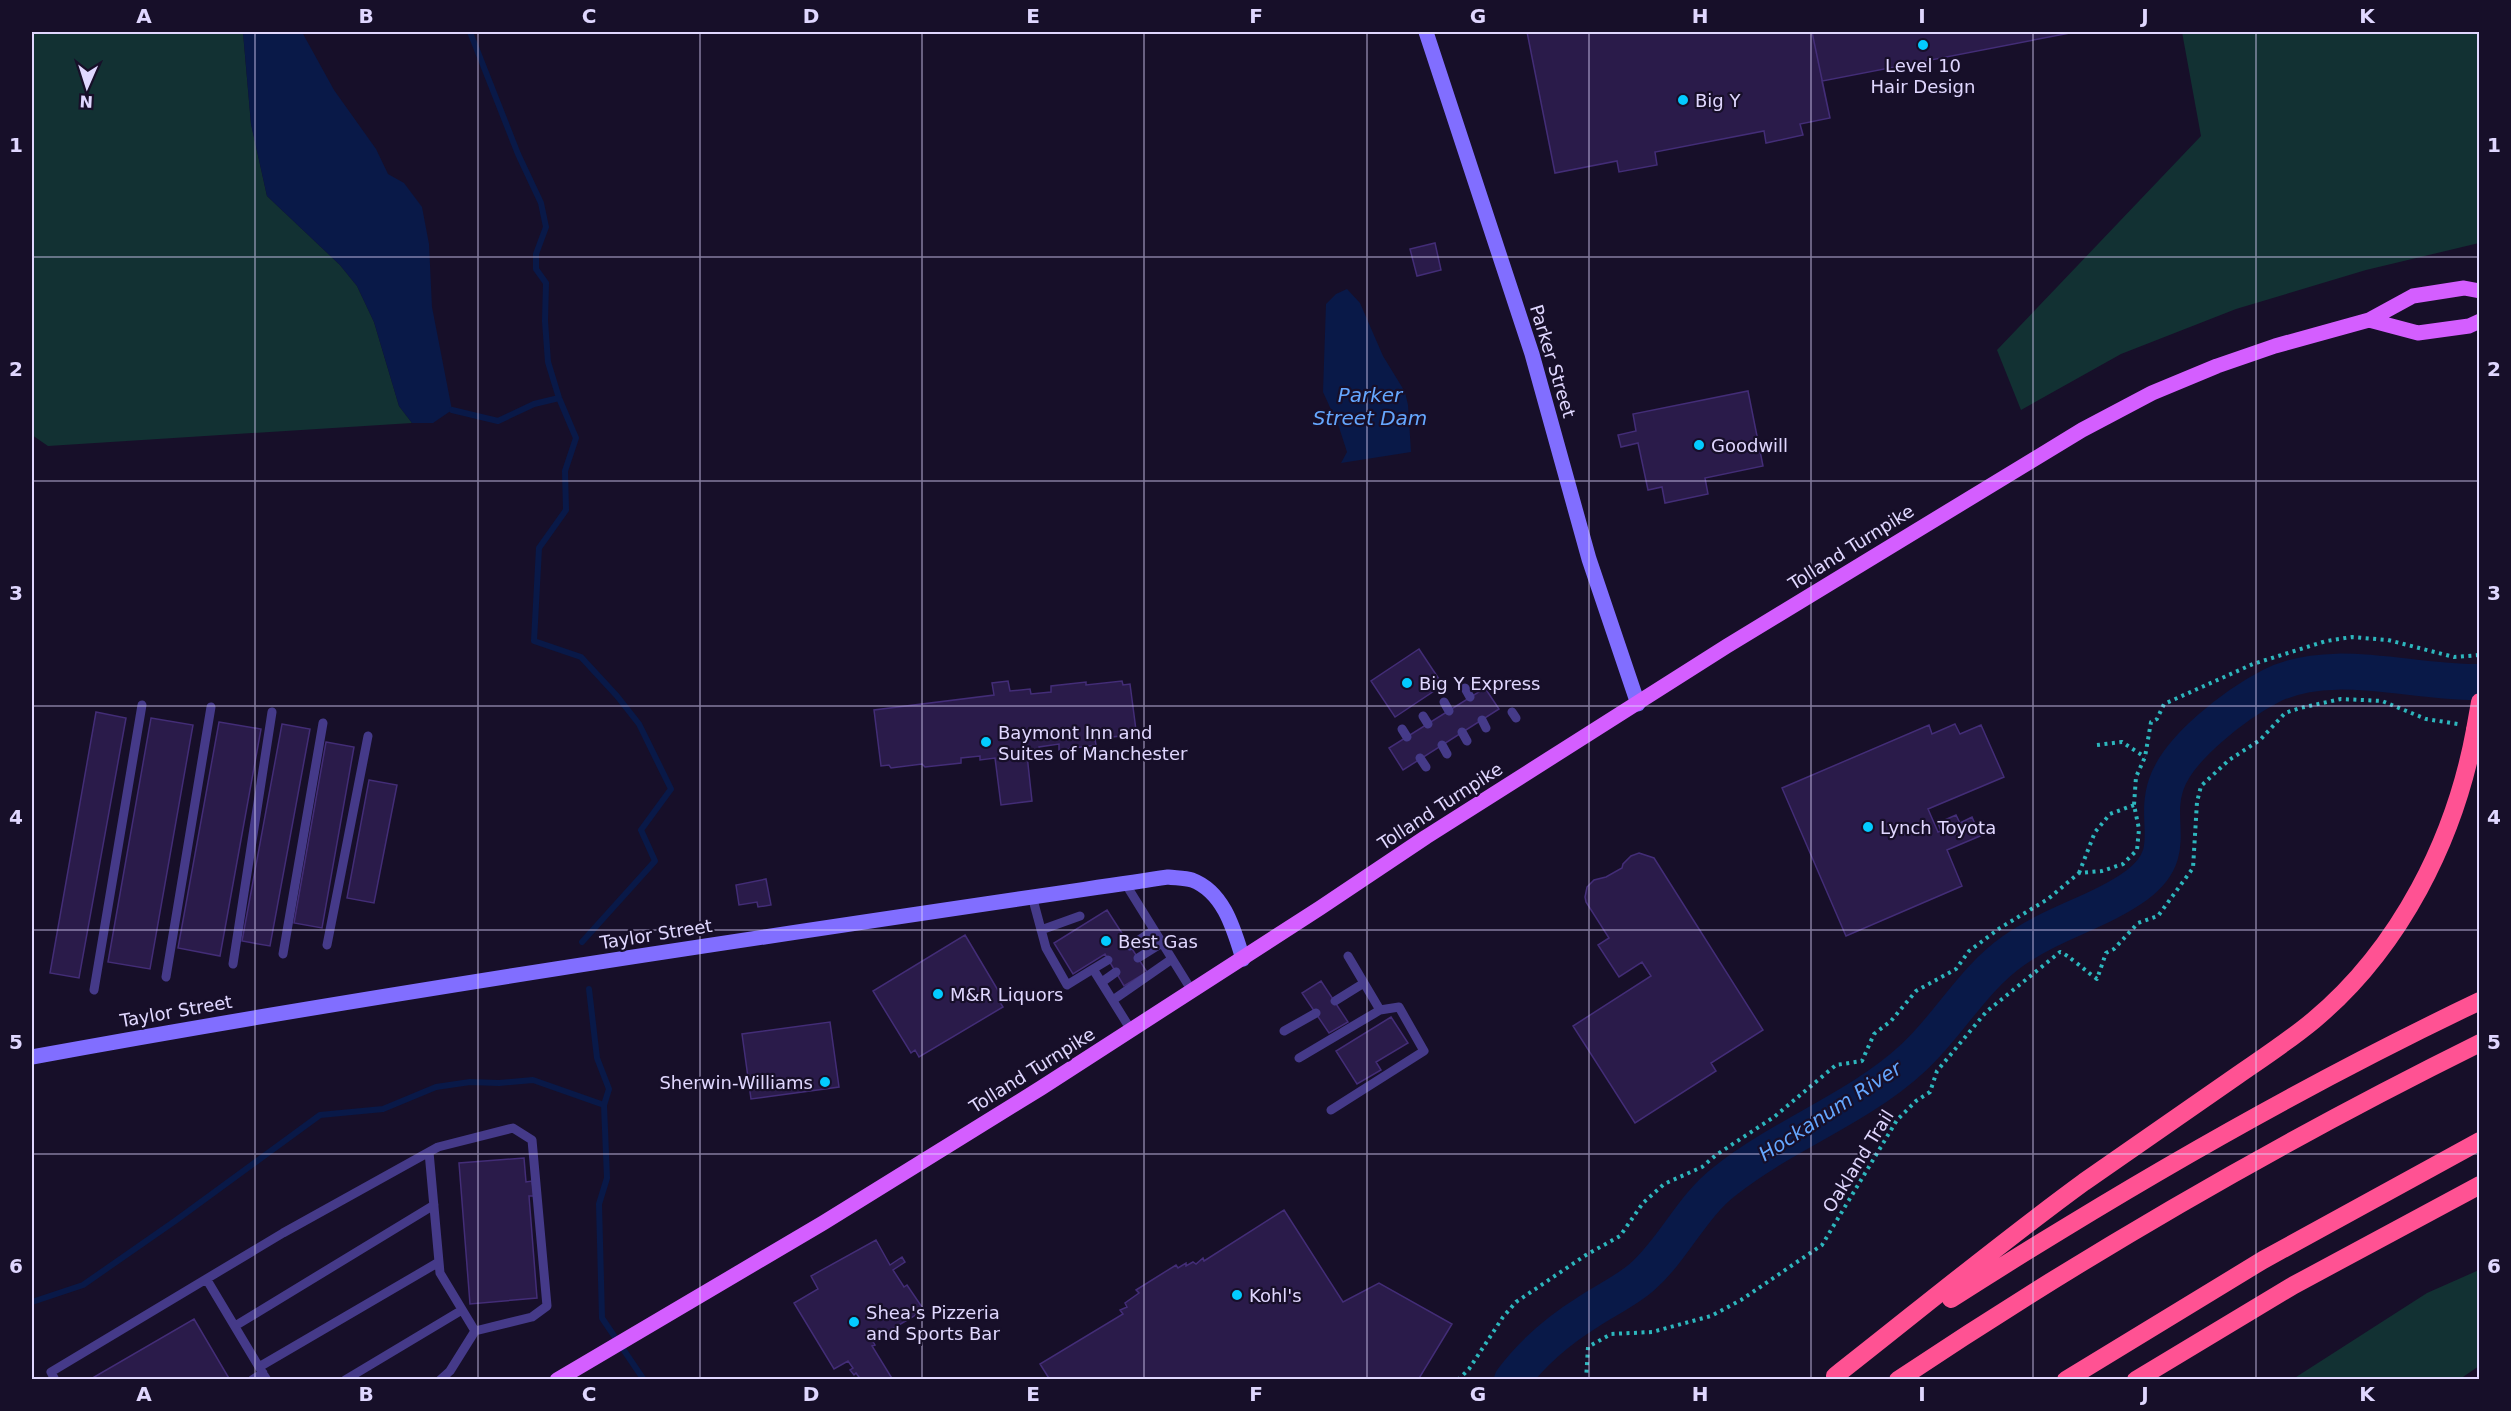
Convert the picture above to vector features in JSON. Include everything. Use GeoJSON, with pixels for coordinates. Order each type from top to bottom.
{"type":"FeatureCollection","features":[{"type":"Feature","properties":{"kind":"highway"},"geometry":{"type":"LineString","coordinates":[[1832,1378],[2083,1183],[2288,1041],[2332,1004],[2379,950],[2421,884],[2462,787],[2470,727],[2480,702]]}},
{"type":"Feature","properties":{"kind":"highway"},"geometry":{"type":"LineString","coordinates":[[1832,1378],[2005,1264],[2149,1178],[2337,1073],[2480,1001]]}},
{"type":"Feature","properties":{"kind":"highway"},"geometry":{"type":"LineString","coordinates":[[1898,1380],[2005,1309],[2159,1215],[2302,1135],[2480,1043]]}},
{"type":"Feature","properties":{"kind":"highway"},"geometry":{"type":"LineString","coordinates":[[2066,1380],[2262,1260],[2480,1141]]}},
{"type":"Feature","properties":{"kind":"highway"},"geometry":{"type":"LineString","coordinates":[[2136,1380],[2294,1285],[2480,1185]]}},
{"type":"Feature","properties":{"kind":"main road","name":"Tolland Turnpike"},"geometry":{"type":"LineString","coordinates":[[557,1380],[864,1198],[1243,959],[1426,837],[1957,504],[2134,402],[2247,355],[2369,320],[2413,296],[2464,288],[2480,291]]}},
{"type":"Feature","properties":{"kind":"main road"},"geometry":{"type":"LineString","coordinates":[[2369,320],[2418,333],[2469,326],[2480,321]]}},
{"type":"Feature","properties":{"kind":"street","name":"Parker Street"},"geometry":{"type":"LineString","coordinates":[[1426,32],[1532,354],[1589,559],[1638,704]]}},
{"type":"Feature","properties":{"kind":"street","name":"Taylor Street"},"geometry":{"type":"LineString","coordinates":[[32,1057],[249,1018],[1032,896],[1168,877],[1192,880],[1214,894],[1232,924],[1243,959]]}},
{"type":"Feature","properties":{"kind":"lane"},"geometry":{"type":"LineString","coordinates":[[1465,688],[1470,698]]}},
{"type":"Feature","properties":{"kind":"lane"},"geometry":{"type":"LineString","coordinates":[[1444,702],[1449,711]]}},
{"type":"Feature","properties":{"kind":"lane"},"geometry":{"type":"LineString","coordinates":[[94,990],[142,705]]}},
{"type":"Feature","properties":{"kind":"lane"},"geometry":{"type":"LineString","coordinates":[[166,977],[211,707]]}},
{"type":"Feature","properties":{"kind":"lane"},"geometry":{"type":"LineString","coordinates":[[233,964],[272,712]]}},
{"type":"Feature","properties":{"kind":"lane"},"geometry":{"type":"LineString","coordinates":[[283,954],[323,723]]}},
{"type":"Feature","properties":{"kind":"lane"},"geometry":{"type":"LineString","coordinates":[[327,945],[368,736]]}},
{"type":"Feature","properties":{"kind":"lane"},"geometry":{"type":"LineString","coordinates":[[1420,758],[1426,767]]}},
{"type":"Feature","properties":{"kind":"lane"},"geometry":{"type":"LineString","coordinates":[[1125,883],[1192,991]]}},
{"type":"Feature","properties":{"kind":"lane"},"geometry":{"type":"LineString","coordinates":[[1032,896],[1046,948],[1067,985],[1108,960]]}},
{"type":"Feature","properties":{"kind":"lane"},"geometry":{"type":"LineString","coordinates":[[1041,930],[1080,916]]}},
{"type":"Feature","properties":{"kind":"lane"},"geometry":{"type":"LineString","coordinates":[[1130,946],[1154,930]]}},
{"type":"Feature","properties":{"kind":"lane"},"geometry":{"type":"LineString","coordinates":[[1138,957],[1162,943]]}},
{"type":"Feature","properties":{"kind":"lane"},"geometry":{"type":"LineString","coordinates":[[1348,956],[1380,1010]]}},
{"type":"Feature","properties":{"kind":"lane"},"geometry":{"type":"LineString","coordinates":[[1113,1000],[1172,959]]}},
{"type":"Feature","properties":{"kind":"lane"},"geometry":{"type":"LineString","coordinates":[[1093,969],[1131,1030]]}},
{"type":"Feature","properties":{"kind":"lane"},"geometry":{"type":"LineString","coordinates":[[1102,982],[1116,972]]}},
{"type":"Feature","properties":{"kind":"lane"},"geometry":{"type":"LineString","coordinates":[[1335,1001],[1364,983]]}},
{"type":"Feature","properties":{"kind":"lane"},"geometry":{"type":"LineString","coordinates":[[1299,1058],[1380,1010],[1399,1007],[1424,1051],[1331,1110]]}},
{"type":"Feature","properties":{"kind":"lane"},"geometry":{"type":"LineString","coordinates":[[1284,1031],[1316,1013]]}},
{"type":"Feature","properties":{"kind":"lane"},"geometry":{"type":"LineString","coordinates":[[55,1380],[51,1372],[283,1233],[438,1147],[513,1128],[532,1140],[547,1306],[532,1317],[475,1331],[450,1371],[440,1380]]}},
{"type":"Feature","properties":{"kind":"lane"},"geometry":{"type":"LineString","coordinates":[[429,1152],[440,1273],[475,1331]]}},
{"type":"Feature","properties":{"kind":"lane"},"geometry":{"type":"LineString","coordinates":[[235,1326],[434,1205]]}},
{"type":"Feature","properties":{"kind":"lane"},"geometry":{"type":"LineString","coordinates":[[252,1380],[439,1262]]}},
{"type":"Feature","properties":{"kind":"lane"},"geometry":{"type":"LineString","coordinates":[[207,1280],[263,1373]]}},
{"type":"Feature","properties":{"kind":"lane"},"geometry":{"type":"LineString","coordinates":[[345,1380],[462,1310]]}},
{"type":"Feature","properties":{"kind":"path"},"geometry":{"type":"LineString","coordinates":[[2079,873],[2102,871],[2123,864],[2137,850],[2139,829],[2134,805],[2136,777],[2145,757],[2151,722],[2157,719],[2164,704],[2253,664],[2326,641],[2352,637],[2388,640],[2454,657],[2480,655]]}},
{"type":"Feature","properties":{"kind":"path","name":"Oakland Trail"},"geometry":{"type":"LineString","coordinates":[[1586,1380],[1588,1347],[1611,1334],[1652,1332],[1689,1324],[1711,1316],[1741,1300],[1822,1245],[1898,1120],[1916,1101],[1930,1092],[1937,1071],[1986,1012],[2060,952],[2067,953],[2077,965],[2097,979],[2106,953],[2114,949],[2138,923],[2158,916],[2193,868],[2197,802],[2201,786],[2229,760],[2259,740],[2285,713],[2341,699],[2382,701],[2426,719],[2470,727]]}},
{"type":"Feature","properties":{"kind":"path"},"geometry":{"type":"LineString","coordinates":[[2097,745],[2122,742],[2145,757]]}},
{"type":"Feature","properties":{"kind":"path"},"geometry":{"type":"LineString","coordinates":[[1458,1380],[1516,1302],[1586,1255],[1620,1236],[1643,1203],[1665,1184],[1702,1167],[1716,1155],[1774,1117],[1836,1065],[1862,1061],[1874,1034],[1891,1021],[1916,991],[1956,969],[1969,951],[2000,928],[2048,899],[2079,873],[2095,832],[2110,814],[2134,805]]}},
{"type":"Feature","properties":{"kind":"green space"},"geometry":{"type":"Polygon","coordinates":[[[32,32],[243,32],[251,124],[267,196],[340,265],[357,286],[374,322],[399,406],[412,423],[48,446],[32,435],[32,32]]]}},
{"type":"Feature","properties":{"kind":"green space"},"geometry":{"type":"Polygon","coordinates":[[[2182,32],[2479,32],[2479,243],[2366,270],[2236,309],[2121,354],[2021,410],[1997,350],[2201,136],[2182,32]]]}},
{"type":"Feature","properties":{"kind":"green space"},"geometry":{"type":"Polygon","coordinates":[[[2479,1270],[2479,1366],[2460,1379],[2293,1379],[2427,1293],[2479,1270]]]}},
{"type":"Feature","properties":{"kind":"water"},"geometry":{"type":"Polygon","coordinates":[[[243,32],[302,32],[334,90],[376,149],[388,174],[404,183],[422,207],[429,244],[432,307],[452,410],[433,423],[412,423],[399,406],[374,322],[357,286],[340,265],[267,196],[251,124],[243,32]]]}},
{"type":"Feature","properties":{"kind":"water","name":"Parker Street Dam"},"geometry":{"type":"Polygon","coordinates":[[[1347,289],[1360,303],[1383,356],[1405,392],[1411,452],[1341,463],[1347,452],[1339,427],[1323,392],[1326,304],[1336,294],[1347,289]]]}},
{"type":"Feature","properties":{"kind":"building","name":"Big Y"},"geometry":{"type":"Polygon","coordinates":[[[1527,32],[2075,32],[1822,81],[1830,118],[1800,124],[1803,135],[1766,143],[1764,131],[1655,152],[1657,165],[1619,172],[1617,161],[1555,173],[1527,32]]]}},
{"type":"Feature","properties":{"kind":"building","name":"Big Y"},"geometry":{"type":"Polygon","coordinates":[[[1527,32],[1812,32],[1830,118],[1800,124],[1803,135],[1766,143],[1764,131],[1655,152],[1657,165],[1619,172],[1617,161],[1555,173],[1527,32]]]}},
{"type":"Feature","properties":{"kind":"building"},"geometry":{"type":"Polygon","coordinates":[[[1435,243],[1441,270],[1417,276],[1410,249],[1435,243]]]}},
{"type":"Feature","properties":{"kind":"building","name":"Goodwill"},"geometry":{"type":"Polygon","coordinates":[[[1748,391],[1763,466],[1705,478],[1708,494],[1665,503],[1662,487],[1648,490],[1638,443],[1621,447],[1618,435],[1636,431],[1633,414],[1748,391]]]}},
{"type":"Feature","properties":{"kind":"building","name":"Big Y Express"},"geometry":{"type":"Polygon","coordinates":[[[1419,649],[1443,685],[1395,717],[1371,681],[1419,649]]]}},
{"type":"Feature","properties":{"kind":"building","name":"Baymont Inn and Suites of Manchester"},"geometry":{"type":"Polygon","coordinates":[[[1008,681],[1010,691],[1030,689],[1031,694],[1051,692],[1051,686],[1086,682],[1086,685],[1122,681],[1123,685],[1130,684],[1136,730],[1129,731],[1129,735],[1095,739],[1096,745],[1059,750],[1059,744],[1039,747],[1040,753],[1027,755],[1032,801],[1001,805],[995,758],[980,760],[980,756],[961,758],[961,763],[925,767],[922,764],[891,768],[889,765],[881,766],[874,710],[994,695],[992,683],[1008,681]]]}},
{"type":"Feature","properties":{"kind":"building"},"geometry":{"type":"Polygon","coordinates":[[[1485,688],[1499,709],[1403,770],[1389,748],[1485,688]]]}},
{"type":"Feature","properties":{"kind":"building"},"geometry":{"type":"Polygon","coordinates":[[[96,712],[126,718],[79,978],[50,973],[96,712]]]}},
{"type":"Feature","properties":{"kind":"building"},"geometry":{"type":"Polygon","coordinates":[[[151,718],[193,725],[150,969],[108,962],[151,718]]]}},
{"type":"Feature","properties":{"kind":"building"},"geometry":{"type":"Polygon","coordinates":[[[219,722],[261,729],[220,956],[178,948],[219,722]]]}},
{"type":"Feature","properties":{"kind":"building"},"geometry":{"type":"Polygon","coordinates":[[[282,724],[310,729],[270,946],[242,941],[282,724]]]}},
{"type":"Feature","properties":{"kind":"building","name":"Lynch Toyota"},"geometry":{"type":"Polygon","coordinates":[[[1955,724],[1960,734],[1981,725],[2004,777],[1928,809],[1938,832],[1941,831],[1938,823],[1956,815],[1960,823],[1972,817],[1980,836],[1947,850],[1962,886],[1846,936],[1782,788],[1929,725],[1932,734],[1955,724]]]}},
{"type":"Feature","properties":{"kind":"building"},"geometry":{"type":"Polygon","coordinates":[[[326,742],[354,747],[322,928],[294,923],[326,742]]]}},
{"type":"Feature","properties":{"kind":"building"},"geometry":{"type":"Polygon","coordinates":[[[369,780],[397,785],[374,903],[347,898],[369,780]]]}},
{"type":"Feature","properties":{"kind":"building"},"geometry":{"type":"Polygon","coordinates":[[[1639,853],[1654,858],[1763,1030],[1711,1063],[1716,1071],[1635,1123],[1573,1026],[1651,976],[1642,962],[1619,977],[1598,945],[1609,938],[1585,897],[1587,887],[1594,880],[1606,877],[1622,868],[1631,856],[1639,853]]]}},
{"type":"Feature","properties":{"kind":"building"},"geometry":{"type":"Polygon","coordinates":[[[766,879],[771,905],[758,907],[757,902],[739,905],[736,885],[766,879]]]}},
{"type":"Feature","properties":{"kind":"building"},"geometry":{"type":"Polygon","coordinates":[[[1107,910],[1147,972],[1124,986],[1105,954],[1073,974],[1054,943],[1107,910]]]}},
{"type":"Feature","properties":{"kind":"building","name":"M&R Liquors"},"geometry":{"type":"Polygon","coordinates":[[[965,935],[1002,997],[998,999],[1003,1007],[919,1057],[915,1050],[911,1053],[873,991],[965,935]]]}},
{"type":"Feature","properties":{"kind":"building"},"geometry":{"type":"Polygon","coordinates":[[[1321,981],[1348,1022],[1329,1033],[1302,993],[1321,981]]]}},
{"type":"Feature","properties":{"kind":"building"},"geometry":{"type":"Polygon","coordinates":[[[1391,1017],[1408,1043],[1376,1062],[1381,1070],[1357,1084],[1336,1051],[1391,1017]]]}},
{"type":"Feature","properties":{"kind":"building"},"geometry":{"type":"Polygon","coordinates":[[[830,1022],[839,1087],[751,1099],[742,1034],[830,1022]]]}},
{"type":"Feature","properties":{"kind":"building"},"geometry":{"type":"Polygon","coordinates":[[[524,1158],[526,1182],[532,1181],[534,1196],[529,1196],[537,1298],[470,1304],[459,1163],[524,1158]]]}},
{"type":"Feature","properties":{"kind":"building","name":"Kohl's"},"geometry":{"type":"Polygon","coordinates":[[[1284,1210],[1343,1302],[1379,1283],[1452,1324],[1418,1380],[1050,1380],[1040,1364],[1123,1314],[1120,1310],[1127,1307],[1125,1303],[1139,1293],[1136,1290],[1176,1265],[1178,1268],[1186,1263],[1186,1266],[1193,1262],[1196,1264],[1203,1258],[1204,1261],[1284,1210]]]}},
{"type":"Feature","properties":{"kind":"building","name":"Shea's Pizzeria and Sports Bar"},"geometry":{"type":"Polygon","coordinates":[[[876,1240],[890,1265],[902,1257],[905,1262],[893,1270],[904,1287],[907,1285],[924,1310],[879,1337],[878,1335],[871,1338],[875,1345],[872,1346],[893,1380],[861,1380],[856,1373],[854,1375],[850,1370],[853,1368],[848,1361],[834,1369],[794,1303],[818,1289],[811,1276],[876,1240]]]}},
{"type":"Feature","properties":{"kind":"building"},"geometry":{"type":"Polygon","coordinates":[[[194,1319],[230,1380],[89,1380],[194,1319]]]}},
{"type":"Feature","properties":{"kind":"waterway"},"geometry":{"type":"LineString","coordinates":[[470,32],[518,154],[541,203],[546,227],[536,254],[536,269],[546,283],[545,321],[548,362],[559,398],[576,438],[565,471],[566,510],[539,548],[534,641],[581,657],[639,724],[671,789],[641,830],[655,861],[582,942]]}},
{"type":"Feature","properties":{"kind":"waterway"},"geometry":{"type":"LineString","coordinates":[[452,410],[498,421],[534,404],[559,398]]}},
{"type":"Feature","properties":{"kind":"waterway","name":"Hockanum River"},"geometry":{"type":"LineString","coordinates":[[1512,1380],[1529,1360],[1557,1334],[1642,1277],[1664,1254],[1702,1203],[1725,1181],[1748,1164],[1845,1107],[1892,1076],[1926,1045],[1985,975],[2013,951],[2028,941],[2108,903],[2137,885],[2150,873],[2162,850],[2162,813],[2166,785],[2183,756],[2195,742],[2226,715],[2271,686],[2295,677],[2320,673],[2374,673],[2480,682]]}},
{"type":"Feature","properties":{"kind":"waterway"},"geometry":{"type":"LineString","coordinates":[[589,989],[597,1058],[609,1089],[604,1105]]}},
{"type":"Feature","properties":{"kind":"waterway"},"geometry":{"type":"LineString","coordinates":[[32,1302],[83,1285],[320,1115],[383,1109],[436,1087],[470,1082],[499,1083],[533,1080],[604,1105],[607,1178],[599,1204],[602,1318],[644,1380]]}},
{"type":"Feature","properties":{"kind":"place","name":"Level 10 Hair Design"},"geometry":{"type":"Point","coordinates":[1923,45]}},
{"type":"Feature","properties":{"kind":"place","name":"Big Y"},"geometry":{"type":"Point","coordinates":[1683,100]}},
{"type":"Feature","properties":{"kind":"place","name":"Goodwill"},"geometry":{"type":"Point","coordinates":[1699,445]}},
{"type":"Feature","properties":{"kind":"place","name":"Big Y Express"},"geometry":{"type":"Point","coordinates":[1407,683]}},
{"type":"Feature","properties":{"kind":"place","name":"Baymont Inn and Suites of Manchester"},"geometry":{"type":"Point","coordinates":[986,742]}},
{"type":"Feature","properties":{"kind":"place","name":"Lynch Toyota"},"geometry":{"type":"Point","coordinates":[1868,827]}},
{"type":"Feature","properties":{"kind":"place","name":"Best Gas"},"geometry":{"type":"Point","coordinates":[1106,941]}},
{"type":"Feature","properties":{"kind":"place","name":"M&R Liquors"},"geometry":{"type":"Point","coordinates":[938,994]}},
{"type":"Feature","properties":{"kind":"place","name":"Sherwin-Williams"},"geometry":{"type":"Point","coordinates":[825,1082]}},
{"type":"Feature","properties":{"kind":"place","name":"Kohl's"},"geometry":{"type":"Point","coordinates":[1237,1295]}},
{"type":"Feature","properties":{"kind":"place","name":"Shea's Pizzeria and Sports Bar"},"geometry":{"type":"Point","coordinates":[854,1322]}}]}
